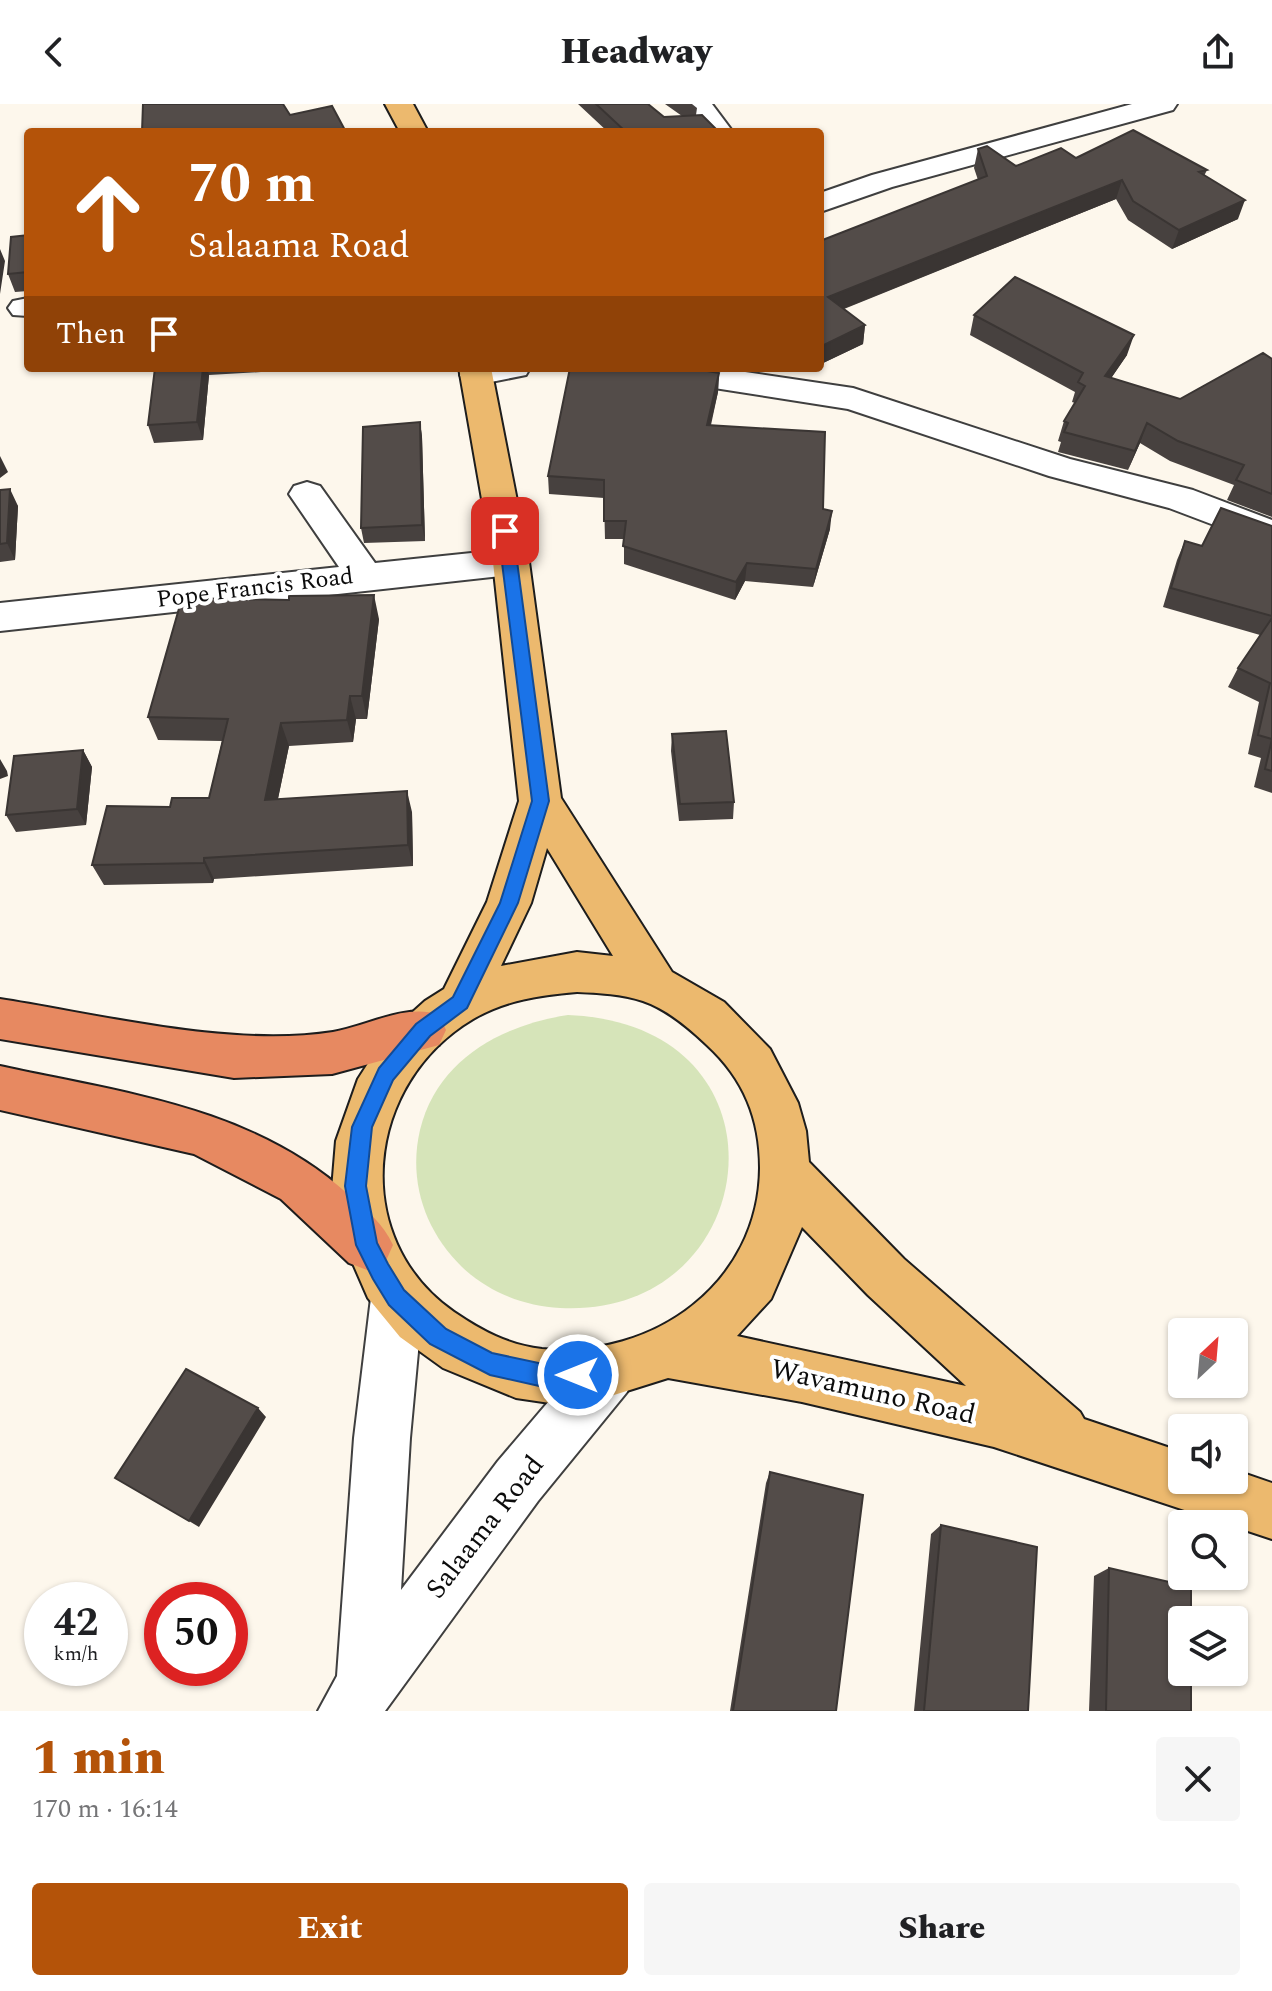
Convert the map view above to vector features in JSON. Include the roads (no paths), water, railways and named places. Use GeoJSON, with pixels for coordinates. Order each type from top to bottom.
{"type":"FeatureCollection","features":[{"type":"Feature","properties":{"kind":"highway"},"geometry":{"type":"LineString","coordinates":[[0,1019],[234,1057],[332,1053],[442,1016]]}},
{"type":"Feature","properties":{"kind":"highway"},"geometry":{"type":"LineString","coordinates":[[0,1088],[202,1133],[299,1182],[367,1245]]}},
{"type":"Feature","properties":{"kind":"main road"},"geometry":{"type":"LineString","coordinates":[[399,104],[412,128]]}},
{"type":"Feature","properties":{"kind":"main road"},"geometry":{"type":"LineString","coordinates":[[442,1016],[497,985],[550,974],[577,972],[617,975],[656,986],[709,1015],[752,1059],[780,1113],[788,1175],[780,1227],[757,1276],[720,1319],[672,1353],[608,1373],[548,1377],[490,1364],[438,1337],[397,1298],[367,1245],[355,1186],[362,1127],[386,1074],[442,1016],[509,903],[540,801],[511,562],[475,372]]}},
{"type":"Feature","properties":{"kind":"main road"},"geometry":{"type":"LineString","coordinates":[[540,801],[656,986]]}},
{"type":"Feature","properties":{"kind":"main road","name":"Wavamuno Road"},"geometry":{"type":"LineString","coordinates":[[788,1175],[850,1246],[932,1322],[1072,1440]]}},
{"type":"Feature","properties":{"kind":"main road","name":"Wavamuno Road"},"geometry":{"type":"LineString","coordinates":[[672,1353],[757,1365],[895,1394],[1072,1440],[1168,1475]]}},
{"type":"Feature","properties":{"kind":"main road","name":"Wavamuno Road"},"geometry":{"type":"LineString","coordinates":[[1223,1494],[1272,1511]]}},
{"type":"Feature","properties":{"kind":"street"},"geometry":{"type":"LineString","coordinates":[[824,202],[882,181],[1163,104]]}},
{"type":"Feature","properties":{"kind":"street"},"geometry":{"type":"LineString","coordinates":[[676,372],[853,399],[1061,468],[1180,499],[1272,534]]}},
{"type":"Feature","properties":{"kind":"street"},"geometry":{"type":"LineString","coordinates":[[307,494],[364,575]]}},
{"type":"Feature","properties":{"kind":"street","name":"Pope Francis Road"},"geometry":{"type":"LineString","coordinates":[[0,617],[364,575],[511,562]]}},
{"type":"Feature","properties":{"kind":"street","name":"Salaama Road"},"geometry":{"type":"LineString","coordinates":[[357,1697],[397,1298]]}},
{"type":"Feature","properties":{"kind":"street","name":"Salaama Road"},"geometry":{"type":"LineString","coordinates":[[357,1697],[518,1481],[608,1373]]}}]}
